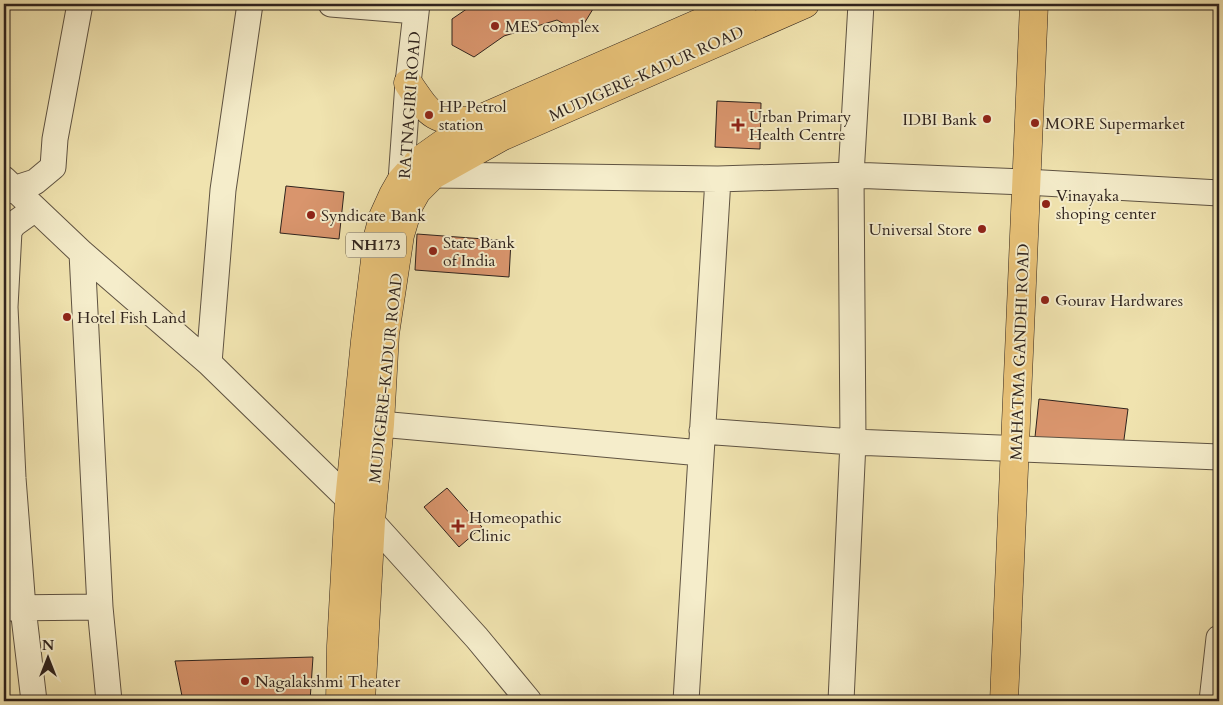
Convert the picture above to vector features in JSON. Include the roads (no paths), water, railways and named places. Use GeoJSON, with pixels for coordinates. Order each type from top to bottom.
{"type":"FeatureCollection","features":[{"type":"Feature","properties":{"kind":"main road","name":"MUDIGERE-KADUR ROAD"},"geometry":{"type":"LineString","coordinates":[[361,701],[371,522],[386,334],[406,193],[420,160],[475,121],[744,4]]}},
{"type":"Feature","properties":{"kind":"main road","name":"MUDIGERE-KADUR ROAD"},"geometry":{"type":"LineString","coordinates":[[340,701],[349,501],[365,341],[378,236],[383,217],[406,193],[417,192],[433,176],[501,137],[805,4]]}},
{"type":"Feature","properties":{"kind":"main road","name":"MAHATMA GANDHI ROAD"},"geometry":{"type":"LineString","coordinates":[[1004,701],[1034,4]]}},
{"type":"Feature","properties":{"kind":"main road"},"geometry":{"type":"LineString","coordinates":[[408,83],[424,106],[437,117],[449,121],[475,121]]}},
{"type":"Feature","properties":{"kind":"street"},"geometry":{"type":"LineString","coordinates":[[7,186],[34,182],[53,167],[55,139],[80,4]]}},
{"type":"Feature","properties":{"kind":"street"},"geometry":{"type":"LineString","coordinates":[[209,363],[224,190],[250,4]]}},
{"type":"Feature","properties":{"kind":"street"},"geometry":{"type":"LineString","coordinates":[[331,4],[417,7]]}},
{"type":"Feature","properties":{"kind":"street"},"geometry":{"type":"LineString","coordinates":[[841,701],[853,442],[851,176],[861,4]]}},
{"type":"Feature","properties":{"kind":"street","name":"RATNAGIRI ROAD"},"geometry":{"type":"LineString","coordinates":[[406,193],[408,83],[417,7]]}},
{"type":"Feature","properties":{"kind":"street"},"geometry":{"type":"LineString","coordinates":[[433,176],[718,179],[851,176],[1026,182],[1219,193]]}},
{"type":"Feature","properties":{"kind":"street"},"geometry":{"type":"LineString","coordinates":[[686,701],[718,179]]}},
{"type":"Feature","properties":{"kind":"street"},"geometry":{"type":"LineString","coordinates":[[7,186],[209,363],[371,522],[477,638],[529,701]]}},
{"type":"Feature","properties":{"kind":"street"},"geometry":{"type":"LineString","coordinates":[[34,701],[13,608],[13,478],[4,307],[9,231],[14,224],[35,210]]}},
{"type":"Feature","properties":{"kind":"street"},"geometry":{"type":"LineString","coordinates":[[82,253],[100,607],[109,701]]}},
{"type":"Feature","properties":{"kind":"street"},"geometry":{"type":"LineString","coordinates":[[380,424],[702,442],[853,442],[1219,457]]}},
{"type":"Feature","properties":{"kind":"street"},"geometry":{"type":"LineString","coordinates":[[13,608],[100,607]]}},
{"type":"Feature","properties":{"kind":"street"},"geometry":{"type":"LineString","coordinates":[[1212,701],[1219,638]]}},
{"type":"Feature","properties":{"kind":"place","name":"MES complex"},"geometry":{"type":"Point","coordinates":[495,26]}},
{"type":"Feature","properties":{"kind":"place","name":"HP Petrol station"},"geometry":{"type":"Point","coordinates":[429,115]}},
{"type":"Feature","properties":{"kind":"place","name":"IDBI Bank"},"geometry":{"type":"Point","coordinates":[987,119]}},
{"type":"Feature","properties":{"kind":"place","name":"MORE Supermarket"},"geometry":{"type":"Point","coordinates":[1035,123]}},
{"type":"Feature","properties":{"kind":"place","name":"Urban Primary Health Centre"},"geometry":{"type":"Point","coordinates":[738,125]}},
{"type":"Feature","properties":{"kind":"place","name":"Vinayaka shoping center"},"geometry":{"type":"Point","coordinates":[1046,204]}},
{"type":"Feature","properties":{"kind":"place","name":"Syndicate Bank"},"geometry":{"type":"Point","coordinates":[311,215]}},
{"type":"Feature","properties":{"kind":"place","name":"Universal Store"},"geometry":{"type":"Point","coordinates":[982,229]}},
{"type":"Feature","properties":{"kind":"place","name":"State Bank of India"},"geometry":{"type":"Point","coordinates":[433,251]}},
{"type":"Feature","properties":{"kind":"place","name":"Gourav Hardwares"},"geometry":{"type":"Point","coordinates":[1045,300]}},
{"type":"Feature","properties":{"kind":"place","name":"Hotel Fish Land"},"geometry":{"type":"Point","coordinates":[67,317]}},
{"type":"Feature","properties":{"kind":"place","name":"Homeopathic Clinic"},"geometry":{"type":"Point","coordinates":[458,526]}},
{"type":"Feature","properties":{"kind":"place","name":"Nagalakshmi Theater"},"geometry":{"type":"Point","coordinates":[245,681]}}]}
